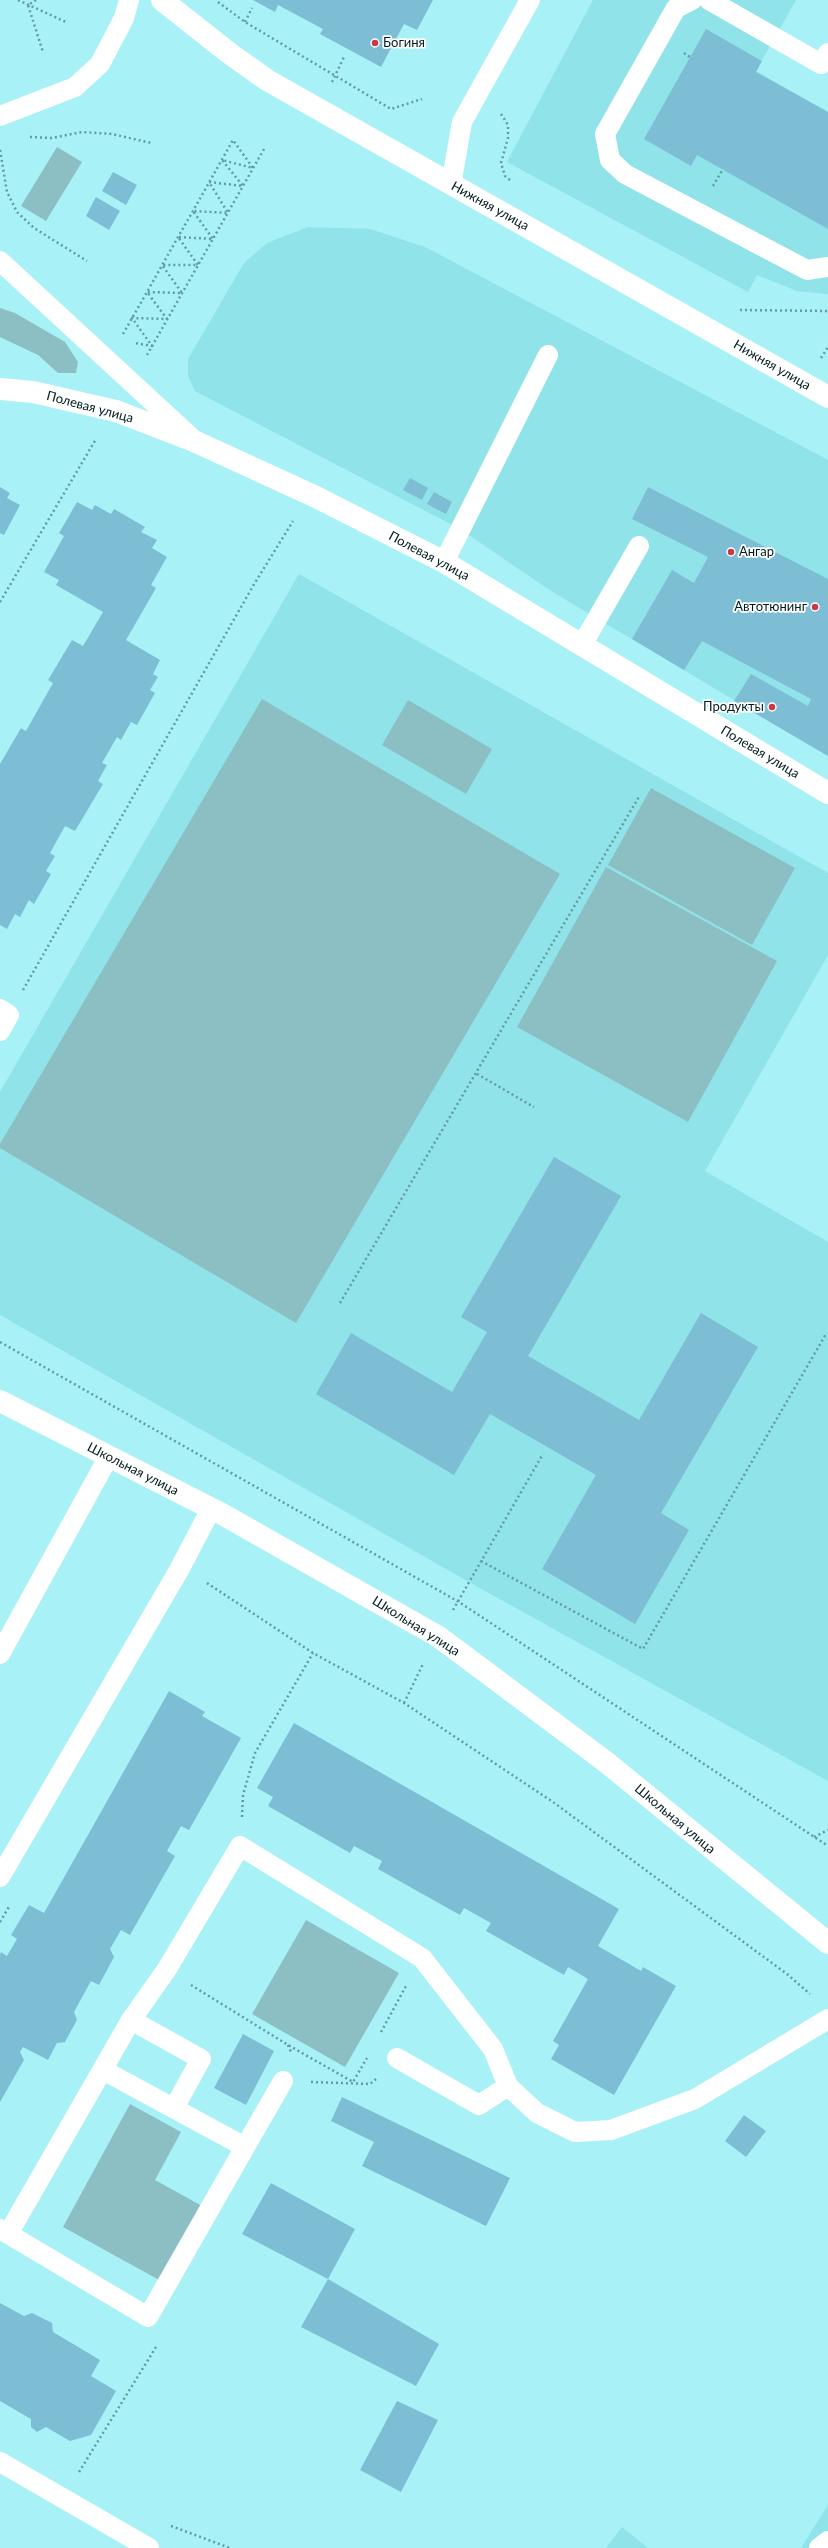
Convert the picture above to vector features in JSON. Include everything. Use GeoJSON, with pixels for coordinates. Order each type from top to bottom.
{"type":"FeatureCollection","features":[{"type":"Feature","properties":{"kind":"street","name":"Нижняя улица"},"geometry":{"type":"LineString","coordinates":[[162,0],[229,53],[267,80],[828,397]]}},
{"type":"Feature","properties":{"kind":"street","name":"Полевая улица"},"geometry":{"type":"LineString","coordinates":[[0,389],[33,392],[116,411],[194,441],[316,497],[444,562],[828,793]]}},
{"type":"Feature","properties":{"kind":"street","name":"Школьная улица"},"geometry":{"type":"LineString","coordinates":[[0,1401],[211,1509],[439,1637],[606,1762],[828,1943]]}},
{"type":"Feature","properties":{"kind":"lane"},"geometry":{"type":"LineString","coordinates":[[0,116],[75,87],[100,64],[124,18],[129,0]]}},
{"type":"Feature","properties":{"kind":"lane"},"geometry":{"type":"LineString","coordinates":[[451,185],[462,122],[530,0]]}},
{"type":"Feature","properties":{"kind":"lane"},"geometry":{"type":"LineString","coordinates":[[692,0],[676,8],[605,134],[610,160],[625,174],[807,270],[828,267]]}},
{"type":"Feature","properties":{"kind":"lane"},"geometry":{"type":"LineString","coordinates":[[709,0],[821,64],[828,53]]}},
{"type":"Feature","properties":{"kind":"lane"},"geometry":{"type":"LineString","coordinates":[[0,261],[194,441]]}},
{"type":"Feature","properties":{"kind":"lane"},"geometry":{"type":"LineString","coordinates":[[444,562],[548,356]]}},
{"type":"Feature","properties":{"kind":"lane"},"geometry":{"type":"LineString","coordinates":[[582,644],[639,546]]}},
{"type":"Feature","properties":{"kind":"lane"},"geometry":{"type":"LineString","coordinates":[[0,1654],[109,1456]]}},
{"type":"Feature","properties":{"kind":"lane"},"geometry":{"type":"LineString","coordinates":[[0,1877],[179,1570],[211,1509]]}},
{"type":"Feature","properties":{"kind":"lane"},"geometry":{"type":"LineString","coordinates":[[283,2081],[148,2317],[4,2232],[103,2070],[131,2020],[167,1970],[240,1846],[422,1958],[493,2049],[508,2086],[537,2113],[575,2132],[611,2130],[695,2098],[828,2019]]}},
{"type":"Feature","properties":{"kind":"lane"},"geometry":{"type":"LineString","coordinates":[[131,2020],[201,2059],[174,2108]]}},
{"type":"Feature","properties":{"kind":"lane"},"geometry":{"type":"LineString","coordinates":[[398,2058],[479,2105],[508,2086]]}},
{"type":"Feature","properties":{"kind":"lane"},"geometry":{"type":"LineString","coordinates":[[103,2070],[245,2147]]}},
{"type":"Feature","properties":{"kind":"lane"},"geometry":{"type":"LineString","coordinates":[[0,2462],[149,2548]]}},
{"type":"Feature","properties":{"kind":"lane"},"geometry":{"type":"LineString","coordinates":[[819,2548],[828,2541]]}},
{"type":"Feature","properties":{"kind":"path"},"geometry":{"type":"LineString","coordinates":[[18,0],[68,23]]}},
{"type":"Feature","properties":{"kind":"path"},"geometry":{"type":"LineString","coordinates":[[28,5],[36,0]]}},
{"type":"Feature","properties":{"kind":"path"},"geometry":{"type":"LineString","coordinates":[[215,0],[245,22],[391,109],[422,99]]}},
{"type":"Feature","properties":{"kind":"path"},"geometry":{"type":"LineString","coordinates":[[28,5],[43,52]]}},
{"type":"Feature","properties":{"kind":"path"},"geometry":{"type":"LineString","coordinates":[[500,112],[508,125],[508,138],[501,163],[505,176],[516,185]]}},
{"type":"Feature","properties":{"kind":"path"},"geometry":{"type":"LineString","coordinates":[[27,136],[40,139],[82,132],[112,134],[150,143]]}},
{"type":"Feature","properties":{"kind":"path"},"geometry":{"type":"LineString","coordinates":[[122,335],[233,140],[254,168]]}},
{"type":"Feature","properties":{"kind":"path"},"geometry":{"type":"LineString","coordinates":[[146,357],[264,149]]}},
{"type":"Feature","properties":{"kind":"path"},"geometry":{"type":"LineString","coordinates":[[0,150],[7,192],[17,212],[34,228],[87,261]]}},
{"type":"Feature","properties":{"kind":"path"},"geometry":{"type":"LineString","coordinates":[[222,160],[254,168]]}},
{"type":"Feature","properties":{"kind":"path"},"geometry":{"type":"LineString","coordinates":[[222,160],[243,186]]}},
{"type":"Feature","properties":{"kind":"path"},"geometry":{"type":"LineString","coordinates":[[712,187],[723,169]]}},
{"type":"Feature","properties":{"kind":"path"},"geometry":{"type":"LineString","coordinates":[[209,182],[243,186]]}},
{"type":"Feature","properties":{"kind":"path"},"geometry":{"type":"LineString","coordinates":[[209,182],[228,213]]}},
{"type":"Feature","properties":{"kind":"path"},"geometry":{"type":"LineString","coordinates":[[193,211],[228,213]]}},
{"type":"Feature","properties":{"kind":"path"},"geometry":{"type":"LineString","coordinates":[[193,211],[213,239]]}},
{"type":"Feature","properties":{"kind":"path"},"geometry":{"type":"LineString","coordinates":[[178,237],[213,239]]}},
{"type":"Feature","properties":{"kind":"path"},"geometry":{"type":"LineString","coordinates":[[178,237],[198,265]]}},
{"type":"Feature","properties":{"kind":"path"},"geometry":{"type":"LineString","coordinates":[[162,265],[198,265]]}},
{"type":"Feature","properties":{"kind":"path"},"geometry":{"type":"LineString","coordinates":[[162,265],[182,292]]}},
{"type":"Feature","properties":{"kind":"path"},"geometry":{"type":"LineString","coordinates":[[147,292],[182,292]]}},
{"type":"Feature","properties":{"kind":"path"},"geometry":{"type":"LineString","coordinates":[[147,292],[167,319]]}},
{"type":"Feature","properties":{"kind":"path"},"geometry":{"type":"LineString","coordinates":[[737,310],[828,311]]}},
{"type":"Feature","properties":{"kind":"path"},"geometry":{"type":"LineString","coordinates":[[132,318],[167,319]]}},
{"type":"Feature","properties":{"kind":"path"},"geometry":{"type":"LineString","coordinates":[[132,318],[152,346]]}},
{"type":"Feature","properties":{"kind":"path"},"geometry":{"type":"LineString","coordinates":[[132,343],[152,346]]}},
{"type":"Feature","properties":{"kind":"path"},"geometry":{"type":"LineString","coordinates":[[0,602],[99,434]]}},
{"type":"Feature","properties":{"kind":"path"},"geometry":{"type":"LineString","coordinates":[[3,1018],[253,586],[297,516]]}},
{"type":"Feature","properties":{"kind":"path"},"geometry":{"type":"LineString","coordinates":[[340,1302],[477,1074],[640,795]]}},
{"type":"Feature","properties":{"kind":"path"},"geometry":{"type":"LineString","coordinates":[[477,1074],[534,1107]]}},
{"type":"Feature","properties":{"kind":"path"},"geometry":{"type":"LineString","coordinates":[[481,1561],[643,1649],[826,1334]]}},
{"type":"Feature","properties":{"kind":"path"},"geometry":{"type":"LineString","coordinates":[[0,1342],[459,1602],[828,1846]]}},
{"type":"Feature","properties":{"kind":"path"},"geometry":{"type":"LineString","coordinates":[[452,1613],[543,1454]]}},
{"type":"Feature","properties":{"kind":"path"},"geometry":{"type":"LineString","coordinates":[[179,1570],[197,1577],[314,1653],[404,1703],[552,1802],[787,1974],[810,1995]]}},
{"type":"Feature","properties":{"kind":"path"},"geometry":{"type":"LineString","coordinates":[[240,1846],[243,1795],[255,1753],[314,1653]]}},
{"type":"Feature","properties":{"kind":"path"},"geometry":{"type":"LineString","coordinates":[[404,1703],[425,1660]]}},
{"type":"Feature","properties":{"kind":"path"},"geometry":{"type":"LineString","coordinates":[[814,1837],[828,1830]]}},
{"type":"Feature","properties":{"kind":"path"},"geometry":{"type":"LineString","coordinates":[[380,2034],[422,1958]]}},
{"type":"Feature","properties":{"kind":"path"},"geometry":{"type":"LineString","coordinates":[[167,1970],[288,2045],[353,2082]]}},
{"type":"Feature","properties":{"kind":"path"},"geometry":{"type":"LineString","coordinates":[[353,2082],[368,2055]]}},
{"type":"Feature","properties":{"kind":"path"},"geometry":{"type":"LineString","coordinates":[[305,2082],[353,2082],[370,2084],[398,2058]]}},
{"type":"Feature","properties":{"kind":"shaded area"},"geometry":{"type":"Polygon","coordinates":[[[593,0],[796,0],[756,71],[828,112],[828,294],[797,291],[757,275],[748,292],[507,162],[593,0]]]}},
{"type":"Feature","properties":{"kind":"shaded area"},"geometry":{"type":"Polygon","coordinates":[[[57,147],[82,162],[46,221],[21,206],[57,147]]]}},
{"type":"Feature","properties":{"kind":"shaded area"},"geometry":{"type":"Polygon","coordinates":[[[308,227],[370,229],[425,247],[828,460],[828,756],[551,591],[460,529],[195,391],[188,376],[188,359],[244,263],[267,243],[308,227]]]}},
{"type":"Feature","properties":{"kind":"shaded area"},"geometry":{"type":"Polygon","coordinates":[[[0,308],[15,313],[65,342],[78,362],[76,373],[58,373],[38,355],[0,337],[0,308]]]}},
{"type":"Feature","properties":{"kind":"shaded area"},"geometry":{"type":"Polygon","coordinates":[[[299,574],[828,873],[828,955],[705,1171],[828,1242],[828,1781],[469,1582],[0,1315],[0,1092],[299,574]]]}},
{"type":"Feature","properties":{"kind":"shaded area"},"geometry":{"type":"Polygon","coordinates":[[[262,699],[560,874],[296,1323],[0,1148],[0,1144],[262,699]]]}},
{"type":"Feature","properties":{"kind":"shaded area"},"geometry":{"type":"Polygon","coordinates":[[[408,700],[492,749],[466,794],[382,745],[408,700]]]}},
{"type":"Feature","properties":{"kind":"shaded area"},"geometry":{"type":"Polygon","coordinates":[[[651,788],[795,868],[752,945],[608,865],[651,788]]]}},
{"type":"Feature","properties":{"kind":"shaded area"},"geometry":{"type":"Polygon","coordinates":[[[606,867],[777,961],[688,1122],[517,1027],[606,867]]]}},
{"type":"Feature","properties":{"kind":"shaded area"},"geometry":{"type":"Polygon","coordinates":[[[306,1920],[399,1973],[345,2067],[252,2014],[306,1920]]]}},
{"type":"Feature","properties":{"kind":"shaded area"},"geometry":{"type":"Polygon","coordinates":[[[130,2104],[181,2132],[155,2180],[202,2206],[161,2281],[63,2227],[130,2104]]]}},
{"type":"Feature","properties":{"kind":"shaded area"},"geometry":{"type":"Polygon","coordinates":[[[828,2505],[828,2548],[801,2548],[828,2505]]]}},
{"type":"Feature","properties":{"kind":"shaded area"},"geometry":{"type":"Polygon","coordinates":[[[622,2527],[648,2548],[606,2548],[622,2527]]]}},
{"type":"Feature","properties":{"kind":"building"},"geometry":{"type":"Polygon","coordinates":[[[253,0],[433,0],[417,30],[404,24],[381,67],[320,34],[323,29],[278,5],[275,12],[253,0]]]}},
{"type":"Feature","properties":{"kind":"building"},"geometry":{"type":"Polygon","coordinates":[[[706,29],[762,61],[756,72],[828,112],[828,229],[697,155],[691,166],[644,139],[706,29]]]}},
{"type":"Feature","properties":{"kind":"building"},"geometry":{"type":"Polygon","coordinates":[[[113,172],[137,185],[126,205],[102,191],[113,172]]]}},
{"type":"Feature","properties":{"kind":"building"},"geometry":{"type":"Polygon","coordinates":[[[96,197],[120,211],[109,230],[86,216],[96,197]]]}},
{"type":"Feature","properties":{"kind":"building"},"geometry":{"type":"Polygon","coordinates":[[[410,478],[428,488],[422,500],[403,490],[410,478]]]}},
{"type":"Feature","properties":{"kind":"building"},"geometry":{"type":"Polygon","coordinates":[[[0,487],[10,493],[7,498],[20,505],[4,535],[0,533],[0,487]]]}},
{"type":"Feature","properties":{"kind":"building"},"geometry":{"type":"Polygon","coordinates":[[[648,487],[828,579],[828,756],[734,701],[751,674],[808,706],[811,699],[702,641],[684,670],[632,639],[672,570],[694,583],[708,557],[632,519],[648,487]]]}},
{"type":"Feature","properties":{"kind":"building"},"geometry":{"type":"Polygon","coordinates":[[[434,492],[452,502],[446,514],[427,504],[434,492]]]}},
{"type":"Feature","properties":{"kind":"building"},"geometry":{"type":"Polygon","coordinates":[[[77,502],[92,510],[95,505],[111,514],[114,509],[145,527],[141,532],[157,540],[152,548],[167,557],[151,585],[156,588],[126,640],[160,660],[153,674],[158,677],[150,690],[155,693],[137,725],[131,722],[121,740],[117,737],[102,763],[107,765],[98,781],[103,784],[75,831],[65,826],[50,853],[55,856],[46,871],[51,874],[34,904],[29,900],[20,917],[15,914],[7,929],[0,925],[0,764],[21,728],[26,731],[53,683],[48,680],[72,640],[83,646],[103,612],[56,585],[59,580],[44,572],[64,536],[59,533],[77,502]]]}},
{"type":"Feature","properties":{"kind":"building"},"geometry":{"type":"Polygon","coordinates":[[[554,1157],[621,1196],[528,1356],[639,1420],[701,1313],[758,1347],[661,1513],[689,1530],[635,1624],[542,1569],[596,1475],[490,1414],[454,1475],[316,1394],[351,1333],[452,1392],[487,1332],[461,1317],[554,1157]]]}},
{"type":"Feature","properties":{"kind":"building"},"geometry":{"type":"Polygon","coordinates":[[[169,1691],[205,1712],[202,1716],[241,1738],[189,1830],[181,1826],[167,1851],[175,1856],[130,1935],[121,1930],[110,1949],[114,1957],[99,1985],[91,1981],[74,2012],[77,2020],[65,2042],[57,2043],[48,2060],[23,2047],[20,2052],[24,2060],[0,2102],[1,1952],[7,1956],[17,1939],[11,1935],[29,1905],[44,1913],[169,1691]]]}},
{"type":"Feature","properties":{"kind":"building"},"geometry":{"type":"Polygon","coordinates":[[[294,1723],[619,1909],[598,1946],[641,1971],[643,1967],[676,1986],[614,2095],[551,2059],[559,2045],[553,2041],[588,1979],[568,1967],[564,1975],[486,1931],[491,1923],[464,1908],[460,1915],[378,1869],[382,1861],[354,1846],[350,1853],[268,1806],[273,1797],[257,1788],[294,1723]]]}},
{"type":"Feature","properties":{"kind":"building"},"geometry":{"type":"Polygon","coordinates":[[[243,2034],[274,2051],[246,2105],[214,2088],[243,2034]]]}},
{"type":"Feature","properties":{"kind":"building"},"geometry":{"type":"Polygon","coordinates":[[[342,2097],[510,2178],[486,2226],[362,2166],[374,2142],[331,2121],[342,2097]]]}},
{"type":"Feature","properties":{"kind":"building"},"geometry":{"type":"Polygon","coordinates":[[[744,2115],[766,2131],[746,2157],[725,2141],[744,2115]]]}},
{"type":"Feature","properties":{"kind":"building"},"geometry":{"type":"Polygon","coordinates":[[[271,2183],[355,2229],[328,2279],[242,2234],[271,2183]]]}},
{"type":"Feature","properties":{"kind":"building"},"geometry":{"type":"Polygon","coordinates":[[[328,2279],[439,2344],[416,2386],[301,2327],[328,2279]]]}},
{"type":"Feature","properties":{"kind":"building"},"geometry":{"type":"Polygon","coordinates":[[[0,2303],[24,2316],[32,2313],[52,2323],[53,2332],[100,2360],[91,2376],[116,2391],[91,2435],[70,2441],[46,2427],[37,2432],[31,2427],[31,2419],[0,2401],[0,2303]]]}},
{"type":"Feature","properties":{"kind":"building"},"geometry":{"type":"Polygon","coordinates":[[[397,2401],[438,2420],[401,2492],[360,2470],[397,2401]]]}},
{"type":"Feature","properties":{"kind":"place","name":"Богиня"},"geometry":{"type":"Point","coordinates":[375,43]}},
{"type":"Feature","properties":{"kind":"place","name":"Ангар"},"geometry":{"type":"Point","coordinates":[731,552]}},
{"type":"Feature","properties":{"kind":"place","name":"Автотюнинг"},"geometry":{"type":"Point","coordinates":[815,607]}},
{"type":"Feature","properties":{"kind":"place","name":"Продукты"},"geometry":{"type":"Point","coordinates":[772,707]}}]}
